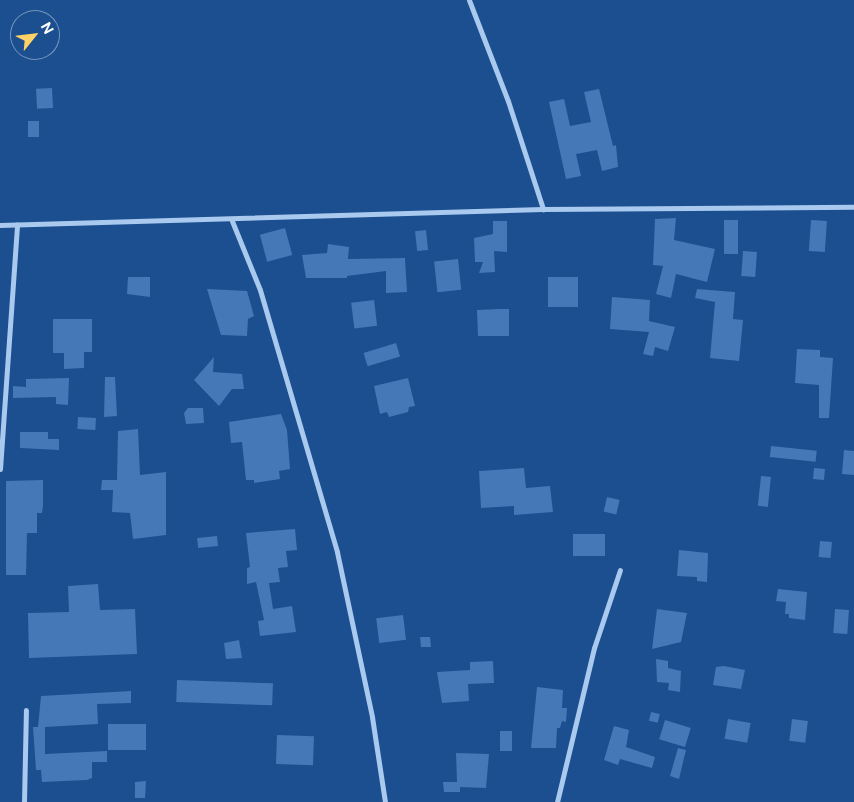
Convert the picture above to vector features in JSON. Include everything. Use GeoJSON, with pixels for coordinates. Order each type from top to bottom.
{"type":"FeatureCollection","features":[{"type":"Feature","properties":{"kind":"street"},"geometry":{"type":"LineString","coordinates":[[469,0],[508,101],[543,209]]}},
{"type":"Feature","properties":{"kind":"street"},"geometry":{"type":"LineString","coordinates":[[0,225],[232,221],[543,209],[854,207]]}},
{"type":"Feature","properties":{"kind":"street"},"geometry":{"type":"LineString","coordinates":[[232,221],[260,290],[337,552],[372,717],[385,802]]}},
{"type":"Feature","properties":{"kind":"street"},"geometry":{"type":"LineString","coordinates":[[0,469],[17,225]]}},
{"type":"Feature","properties":{"kind":"street"},"geometry":{"type":"LineString","coordinates":[[557,802],[594,648],[620,570]]}},
{"type":"Feature","properties":{"kind":"street"},"geometry":{"type":"LineString","coordinates":[[24,802],[26,710]]}},
{"type":"Feature","properties":{"kind":"building"},"geometry":{"type":"Polygon","coordinates":[[[52,88],[53,108],[37,109],[36,89],[52,88]]]}},
{"type":"Feature","properties":{"kind":"building"},"geometry":{"type":"Polygon","coordinates":[[[599,89],[613,146],[616,145],[618,167],[602,171],[597,150],[576,154],[581,176],[566,179],[549,102],[564,99],[570,126],[591,122],[584,92],[599,89]]]}},
{"type":"Feature","properties":{"kind":"building"},"geometry":{"type":"Polygon","coordinates":[[[28,121],[39,121],[39,137],[28,137],[28,121]]]}},
{"type":"Feature","properties":{"kind":"building"},"geometry":{"type":"Polygon","coordinates":[[[676,218],[674,240],[715,249],[707,282],[676,274],[671,298],[656,294],[663,266],[653,265],[655,219],[676,218]]]}},
{"type":"Feature","properties":{"kind":"building"},"geometry":{"type":"Polygon","coordinates":[[[724,220],[738,220],[738,254],[724,254],[724,220]]]}},
{"type":"Feature","properties":{"kind":"building"},"geometry":{"type":"Polygon","coordinates":[[[811,220],[827,221],[825,252],[809,251],[811,220]]]}},
{"type":"Feature","properties":{"kind":"building"},"geometry":{"type":"Polygon","coordinates":[[[493,221],[507,221],[507,252],[494,251],[495,272],[479,273],[483,262],[475,262],[474,238],[493,234],[493,221]]]}},
{"type":"Feature","properties":{"kind":"building"},"geometry":{"type":"Polygon","coordinates":[[[285,228],[292,255],[267,262],[260,235],[285,228]]]}},
{"type":"Feature","properties":{"kind":"building"},"geometry":{"type":"Polygon","coordinates":[[[426,230],[428,250],[417,251],[415,231],[426,230]]]}},
{"type":"Feature","properties":{"kind":"building"},"geometry":{"type":"Polygon","coordinates":[[[328,244],[349,247],[348,259],[405,258],[407,292],[386,293],[386,271],[347,276],[347,278],[306,278],[302,255],[327,253],[328,244]]]}},
{"type":"Feature","properties":{"kind":"building"},"geometry":{"type":"Polygon","coordinates":[[[743,251],[757,252],[755,277],[741,276],[743,251]]]}},
{"type":"Feature","properties":{"kind":"building"},"geometry":{"type":"Polygon","coordinates":[[[458,259],[461,290],[437,292],[434,262],[458,259]]]}},
{"type":"Feature","properties":{"kind":"building"},"geometry":{"type":"Polygon","coordinates":[[[128,277],[150,277],[150,297],[127,294],[128,277]]]}},
{"type":"Feature","properties":{"kind":"building"},"geometry":{"type":"Polygon","coordinates":[[[548,277],[578,277],[578,307],[548,307],[548,277]]]}},
{"type":"Feature","properties":{"kind":"building"},"geometry":{"type":"Polygon","coordinates":[[[207,289],[247,291],[254,316],[248,319],[247,336],[221,335],[207,289]]]}},
{"type":"Feature","properties":{"kind":"building"},"geometry":{"type":"Polygon","coordinates":[[[697,289],[735,292],[733,319],[743,320],[739,361],[710,358],[715,302],[695,298],[697,289]]]}},
{"type":"Feature","properties":{"kind":"building"},"geometry":{"type":"Polygon","coordinates":[[[612,297],[650,300],[649,321],[675,327],[668,351],[655,347],[653,356],[643,354],[649,332],[610,329],[612,297]]]}},
{"type":"Feature","properties":{"kind":"building"},"geometry":{"type":"Polygon","coordinates":[[[374,300],[377,326],[354,329],[351,303],[374,300]]]}},
{"type":"Feature","properties":{"kind":"building"},"geometry":{"type":"Polygon","coordinates":[[[509,309],[509,336],[478,336],[477,310],[509,309]]]}},
{"type":"Feature","properties":{"kind":"building"},"geometry":{"type":"Polygon","coordinates":[[[53,319],[92,319],[92,352],[84,352],[84,368],[64,369],[64,353],[53,353],[53,319]]]}},
{"type":"Feature","properties":{"kind":"building"},"geometry":{"type":"Polygon","coordinates":[[[396,343],[400,356],[368,366],[363,353],[396,343]]]}},
{"type":"Feature","properties":{"kind":"building"},"geometry":{"type":"Polygon","coordinates":[[[797,349],[820,350],[820,357],[833,358],[829,418],[819,418],[819,385],[795,383],[797,349]]]}},
{"type":"Feature","properties":{"kind":"building"},"geometry":{"type":"Polygon","coordinates":[[[214,357],[213,372],[242,374],[244,389],[232,389],[219,406],[194,380],[214,357]]]}},
{"type":"Feature","properties":{"kind":"building"},"geometry":{"type":"Polygon","coordinates":[[[105,377],[115,377],[117,416],[104,417],[105,377]]]}},
{"type":"Feature","properties":{"kind":"building"},"geometry":{"type":"Polygon","coordinates":[[[69,378],[68,405],[56,404],[56,397],[13,398],[13,386],[26,387],[26,379],[69,378]]]}},
{"type":"Feature","properties":{"kind":"building"},"geometry":{"type":"Polygon","coordinates":[[[408,378],[415,406],[409,407],[408,412],[389,417],[387,412],[380,414],[374,386],[408,378]]]}},
{"type":"Feature","properties":{"kind":"building"},"geometry":{"type":"Polygon","coordinates":[[[188,408],[203,408],[204,423],[186,424],[184,413],[188,408]]]}},
{"type":"Feature","properties":{"kind":"building"},"geometry":{"type":"Polygon","coordinates":[[[281,414],[287,430],[290,469],[279,471],[280,479],[254,483],[254,480],[246,480],[242,442],[231,443],[229,422],[281,414]]]}},
{"type":"Feature","properties":{"kind":"building"},"geometry":{"type":"Polygon","coordinates":[[[78,417],[96,418],[95,430],[77,429],[78,417]]]}},
{"type":"Feature","properties":{"kind":"building"},"geometry":{"type":"Polygon","coordinates":[[[138,429],[140,475],[166,472],[166,535],[133,539],[130,513],[112,512],[113,490],[101,490],[102,480],[117,480],[118,431],[138,429]]]}},
{"type":"Feature","properties":{"kind":"building"},"geometry":{"type":"Polygon","coordinates":[[[20,432],[48,432],[48,439],[59,439],[59,450],[20,448],[20,432]]]}},
{"type":"Feature","properties":{"kind":"building"},"geometry":{"type":"Polygon","coordinates":[[[771,446],[817,451],[816,462],[770,457],[771,446]]]}},
{"type":"Feature","properties":{"kind":"building"},"geometry":{"type":"Polygon","coordinates":[[[844,450],[854,451],[854,475],[842,474],[844,450]]]}},
{"type":"Feature","properties":{"kind":"building"},"geometry":{"type":"Polygon","coordinates":[[[524,468],[526,488],[550,486],[553,512],[514,515],[514,506],[481,508],[479,471],[524,468]]]}},
{"type":"Feature","properties":{"kind":"building"},"geometry":{"type":"Polygon","coordinates":[[[814,468],[825,469],[824,480],[813,479],[814,468]]]}},
{"type":"Feature","properties":{"kind":"building"},"geometry":{"type":"Polygon","coordinates":[[[761,476],[771,477],[768,507],[758,506],[761,476]]]}},
{"type":"Feature","properties":{"kind":"building"},"geometry":{"type":"Polygon","coordinates":[[[43,480],[43,506],[42,513],[37,513],[37,533],[27,533],[26,575],[6,575],[6,481],[43,480]]]}},
{"type":"Feature","properties":{"kind":"building"},"geometry":{"type":"Polygon","coordinates":[[[607,497],[620,500],[616,515],[604,512],[607,497]]]}},
{"type":"Feature","properties":{"kind":"building"},"geometry":{"type":"Polygon","coordinates":[[[295,529],[297,550],[286,551],[288,567],[278,568],[280,582],[269,583],[273,609],[292,606],[296,632],[260,636],[258,621],[264,620],[256,582],[247,584],[247,568],[250,567],[246,533],[295,529]]]}},
{"type":"Feature","properties":{"kind":"building"},"geometry":{"type":"Polygon","coordinates":[[[573,534],[605,534],[605,556],[573,556],[573,534]]]}},
{"type":"Feature","properties":{"kind":"building"},"geometry":{"type":"Polygon","coordinates":[[[217,536],[218,546],[198,548],[197,538],[217,536]]]}},
{"type":"Feature","properties":{"kind":"building"},"geometry":{"type":"Polygon","coordinates":[[[820,541],[832,542],[831,558],[819,557],[820,541]]]}},
{"type":"Feature","properties":{"kind":"building"},"geometry":{"type":"Polygon","coordinates":[[[679,550],[708,553],[707,582],[697,581],[697,577],[677,576],[679,550]]]}},
{"type":"Feature","properties":{"kind":"building"},"geometry":{"type":"Polygon","coordinates":[[[98,584],[100,610],[135,609],[137,654],[29,658],[28,613],[69,612],[68,586],[98,584]]]}},
{"type":"Feature","properties":{"kind":"building"},"geometry":{"type":"Polygon","coordinates":[[[778,589],[807,592],[805,620],[789,618],[789,614],[785,614],[786,602],[776,601],[778,589]]]}},
{"type":"Feature","properties":{"kind":"building"},"geometry":{"type":"Polygon","coordinates":[[[657,609],[687,613],[681,642],[652,649],[657,609]]]}},
{"type":"Feature","properties":{"kind":"building"},"geometry":{"type":"Polygon","coordinates":[[[835,609],[849,610],[847,634],[833,633],[835,609]]]}},
{"type":"Feature","properties":{"kind":"building"},"geometry":{"type":"Polygon","coordinates":[[[403,615],[406,640],[379,643],[376,618],[403,615]]]}},
{"type":"Feature","properties":{"kind":"building"},"geometry":{"type":"Polygon","coordinates":[[[420,637],[430,637],[431,647],[421,647],[420,637]]]}},
{"type":"Feature","properties":{"kind":"building"},"geometry":{"type":"Polygon","coordinates":[[[239,640],[242,658],[226,659],[224,643],[239,640]]]}},
{"type":"Feature","properties":{"kind":"building"},"geometry":{"type":"Polygon","coordinates":[[[656,659],[668,661],[668,668],[681,671],[680,692],[668,690],[669,683],[657,682],[656,659]]]}},
{"type":"Feature","properties":{"kind":"building"},"geometry":{"type":"Polygon","coordinates":[[[493,661],[494,683],[468,684],[469,701],[442,703],[437,672],[470,670],[470,662],[493,661]]]}},
{"type":"Feature","properties":{"kind":"building"},"geometry":{"type":"Polygon","coordinates":[[[724,666],[745,670],[741,689],[713,685],[716,667],[724,666]]]}},
{"type":"Feature","properties":{"kind":"building"},"geometry":{"type":"Polygon","coordinates":[[[177,680],[273,683],[272,705],[176,702],[177,680]]]}},
{"type":"Feature","properties":{"kind":"building"},"geometry":{"type":"Polygon","coordinates":[[[537,687],[563,690],[562,708],[567,708],[566,722],[562,721],[560,728],[557,728],[556,748],[531,748],[537,687]]]}},
{"type":"Feature","properties":{"kind":"building"},"geometry":{"type":"Polygon","coordinates":[[[131,691],[131,703],[97,704],[98,724],[45,727],[45,754],[107,751],[107,762],[92,762],[92,778],[87,780],[42,782],[41,770],[36,770],[33,727],[38,727],[41,696],[131,691]]]}},
{"type":"Feature","properties":{"kind":"building"},"geometry":{"type":"Polygon","coordinates":[[[651,712],[660,714],[658,723],[649,721],[651,712]]]}},
{"type":"Feature","properties":{"kind":"building"},"geometry":{"type":"Polygon","coordinates":[[[728,719],[751,723],[747,743],[725,739],[728,719]]]}},
{"type":"Feature","properties":{"kind":"building"},"geometry":{"type":"Polygon","coordinates":[[[792,719],[808,721],[805,743],[789,741],[792,719]]]}},
{"type":"Feature","properties":{"kind":"building"},"geometry":{"type":"Polygon","coordinates":[[[665,720],[691,728],[685,747],[659,739],[665,720]]]}},
{"type":"Feature","properties":{"kind":"building"},"geometry":{"type":"Polygon","coordinates":[[[108,724],[146,724],[146,750],[108,750],[108,724]]]}},
{"type":"Feature","properties":{"kind":"building"},"geometry":{"type":"Polygon","coordinates":[[[614,726],[629,730],[626,747],[655,757],[652,768],[620,759],[618,765],[604,760],[614,726]]]}},
{"type":"Feature","properties":{"kind":"building"},"geometry":{"type":"Polygon","coordinates":[[[500,731],[512,731],[512,751],[500,751],[500,731]]]}},
{"type":"Feature","properties":{"kind":"building"},"geometry":{"type":"Polygon","coordinates":[[[277,735],[314,736],[313,765],[276,764],[277,735]]]}},
{"type":"Feature","properties":{"kind":"building"},"geometry":{"type":"Polygon","coordinates":[[[678,748],[686,750],[679,779],[670,776],[678,748]]]}},
{"type":"Feature","properties":{"kind":"building"},"geometry":{"type":"Polygon","coordinates":[[[456,753],[489,754],[486,788],[460,787],[460,792],[444,792],[443,782],[457,782],[456,753]]]}},
{"type":"Feature","properties":{"kind":"building"},"geometry":{"type":"Polygon","coordinates":[[[146,781],[145,798],[135,798],[135,782],[146,781]]]}}]}
